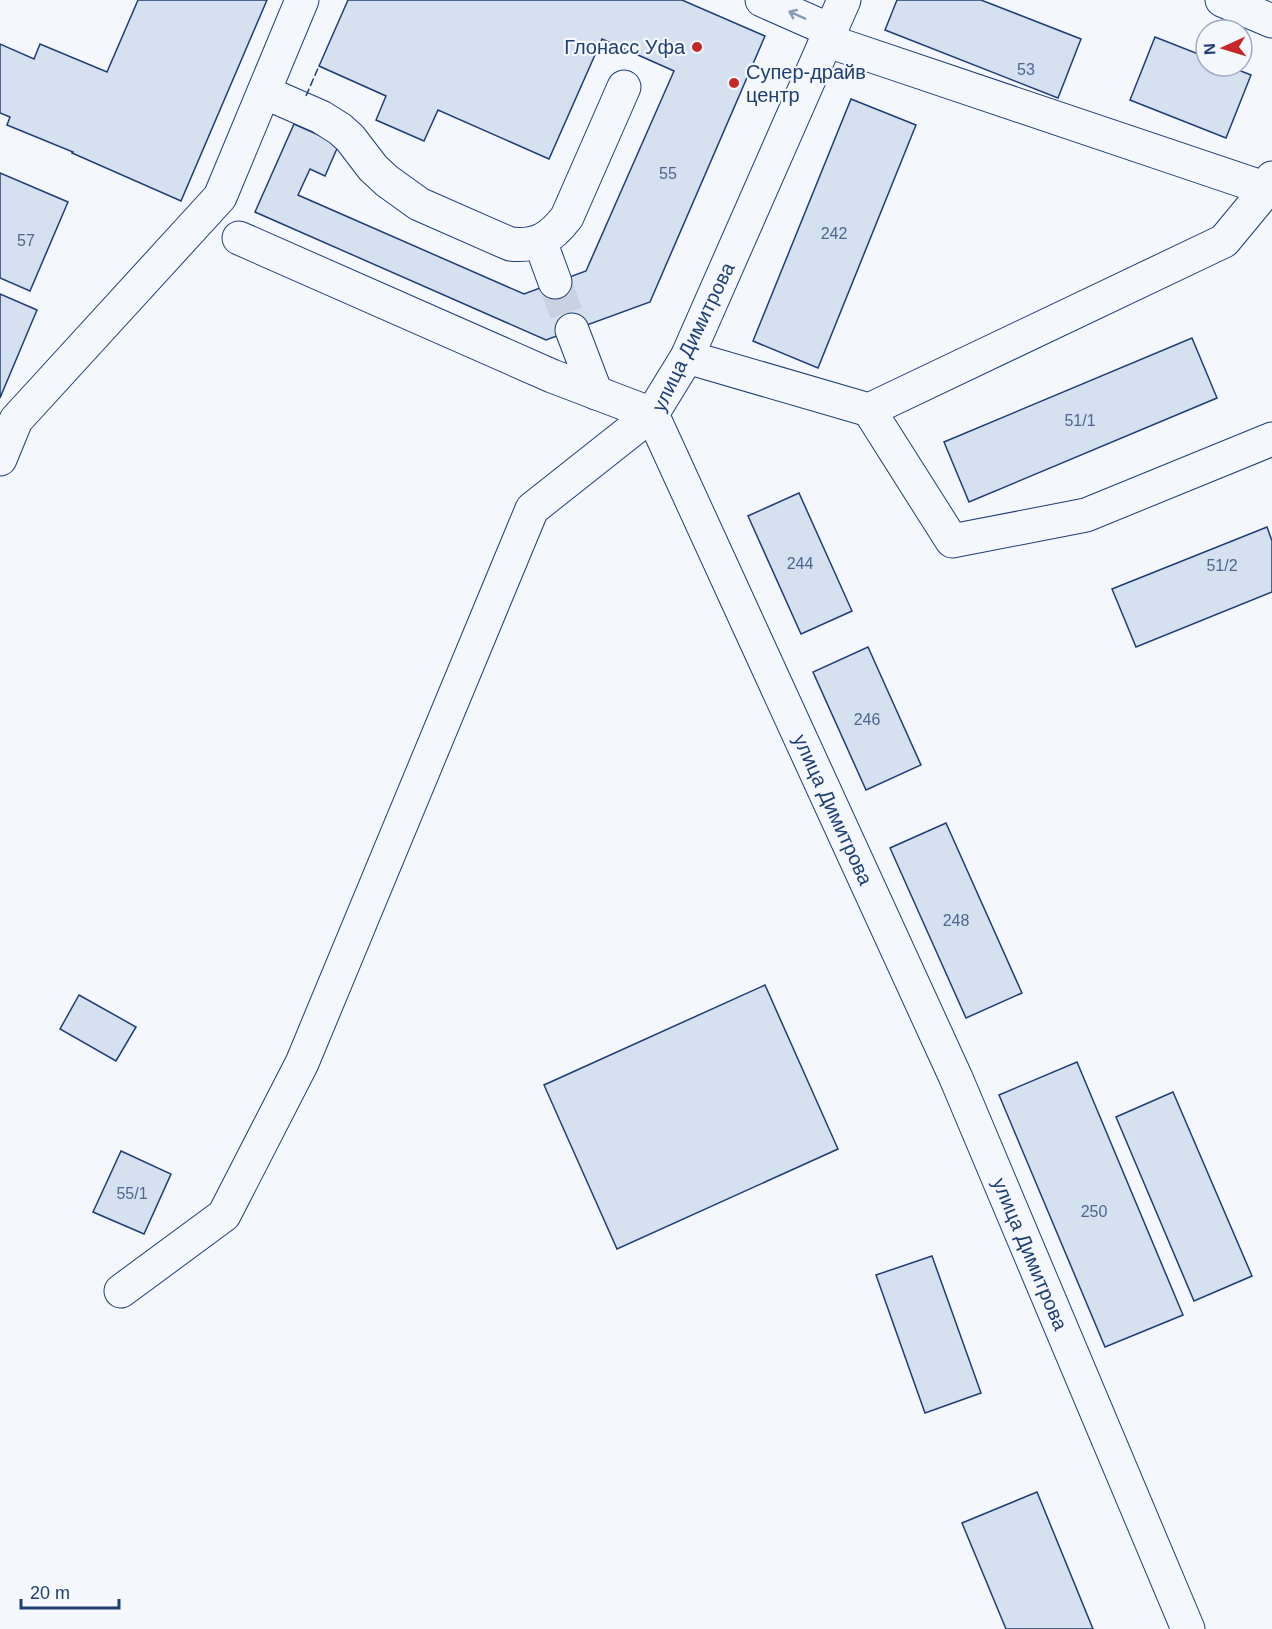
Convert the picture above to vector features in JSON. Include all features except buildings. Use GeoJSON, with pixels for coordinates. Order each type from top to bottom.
{"type":"FeatureCollection","features":[{"type":"Feature","properties":{"kind":"street"},"geometry":{"type":"LineString","coordinates":[[0,459],[16,420],[220,197],[302,0]]}},
{"type":"Feature","properties":{"kind":"street"},"geometry":{"type":"LineString","coordinates":[[762,0],[830,36],[1270,186],[1224,241],[869,410]]}},
{"type":"Feature","properties":{"kind":"street","name":"улица Димитрова"},"geometry":{"type":"LineString","coordinates":[[844,0],[687,357],[652,414],[956,1078],[1188,1629]]}},
{"type":"Feature","properties":{"kind":"street"},"geometry":{"type":"LineString","coordinates":[[1222,0],[1272,21]]}},
{"type":"Feature","properties":{"kind":"street"},"geometry":{"type":"LineString","coordinates":[[264,92],[335,125],[350,138],[387,181],[419,204],[510,244],[528,245],[558,230],[567,217],[624,87]]}},
{"type":"Feature","properties":{"kind":"street"},"geometry":{"type":"LineString","coordinates":[[239,238],[552,376],[652,414]]}},
{"type":"Feature","properties":{"kind":"street"},"geometry":{"type":"LineString","coordinates":[[540,241],[555,282]]}},
{"type":"Feature","properties":{"kind":"street"},"geometry":{"type":"LineString","coordinates":[[572,330],[596,393]]}},
{"type":"Feature","properties":{"kind":"street"},"geometry":{"type":"LineString","coordinates":[[687,357],[869,410],[952,541],[1086,514],[1272,440]]}},
{"type":"Feature","properties":{"kind":"street"},"geometry":{"type":"LineString","coordinates":[[121,1291],[224,1215],[302,1063],[532,509],[652,414]]}},
{"type":"Feature","properties":{"kind":"tunnel"},"geometry":{"type":"LineString","coordinates":[[555,282],[572,330]]}},
{"type":"Feature","properties":{"kind":"fence"},"geometry":{"type":"LineString","coordinates":[[306,96],[319,66]]}},
{"type":"Feature","properties":{"kind":"place","name":"Глонасс Уфа"},"geometry":{"type":"Point","coordinates":[697,47]}},
{"type":"Feature","properties":{"kind":"place","name":"Супер-драйв центр"},"geometry":{"type":"Point","coordinates":[734,83]}}]}
